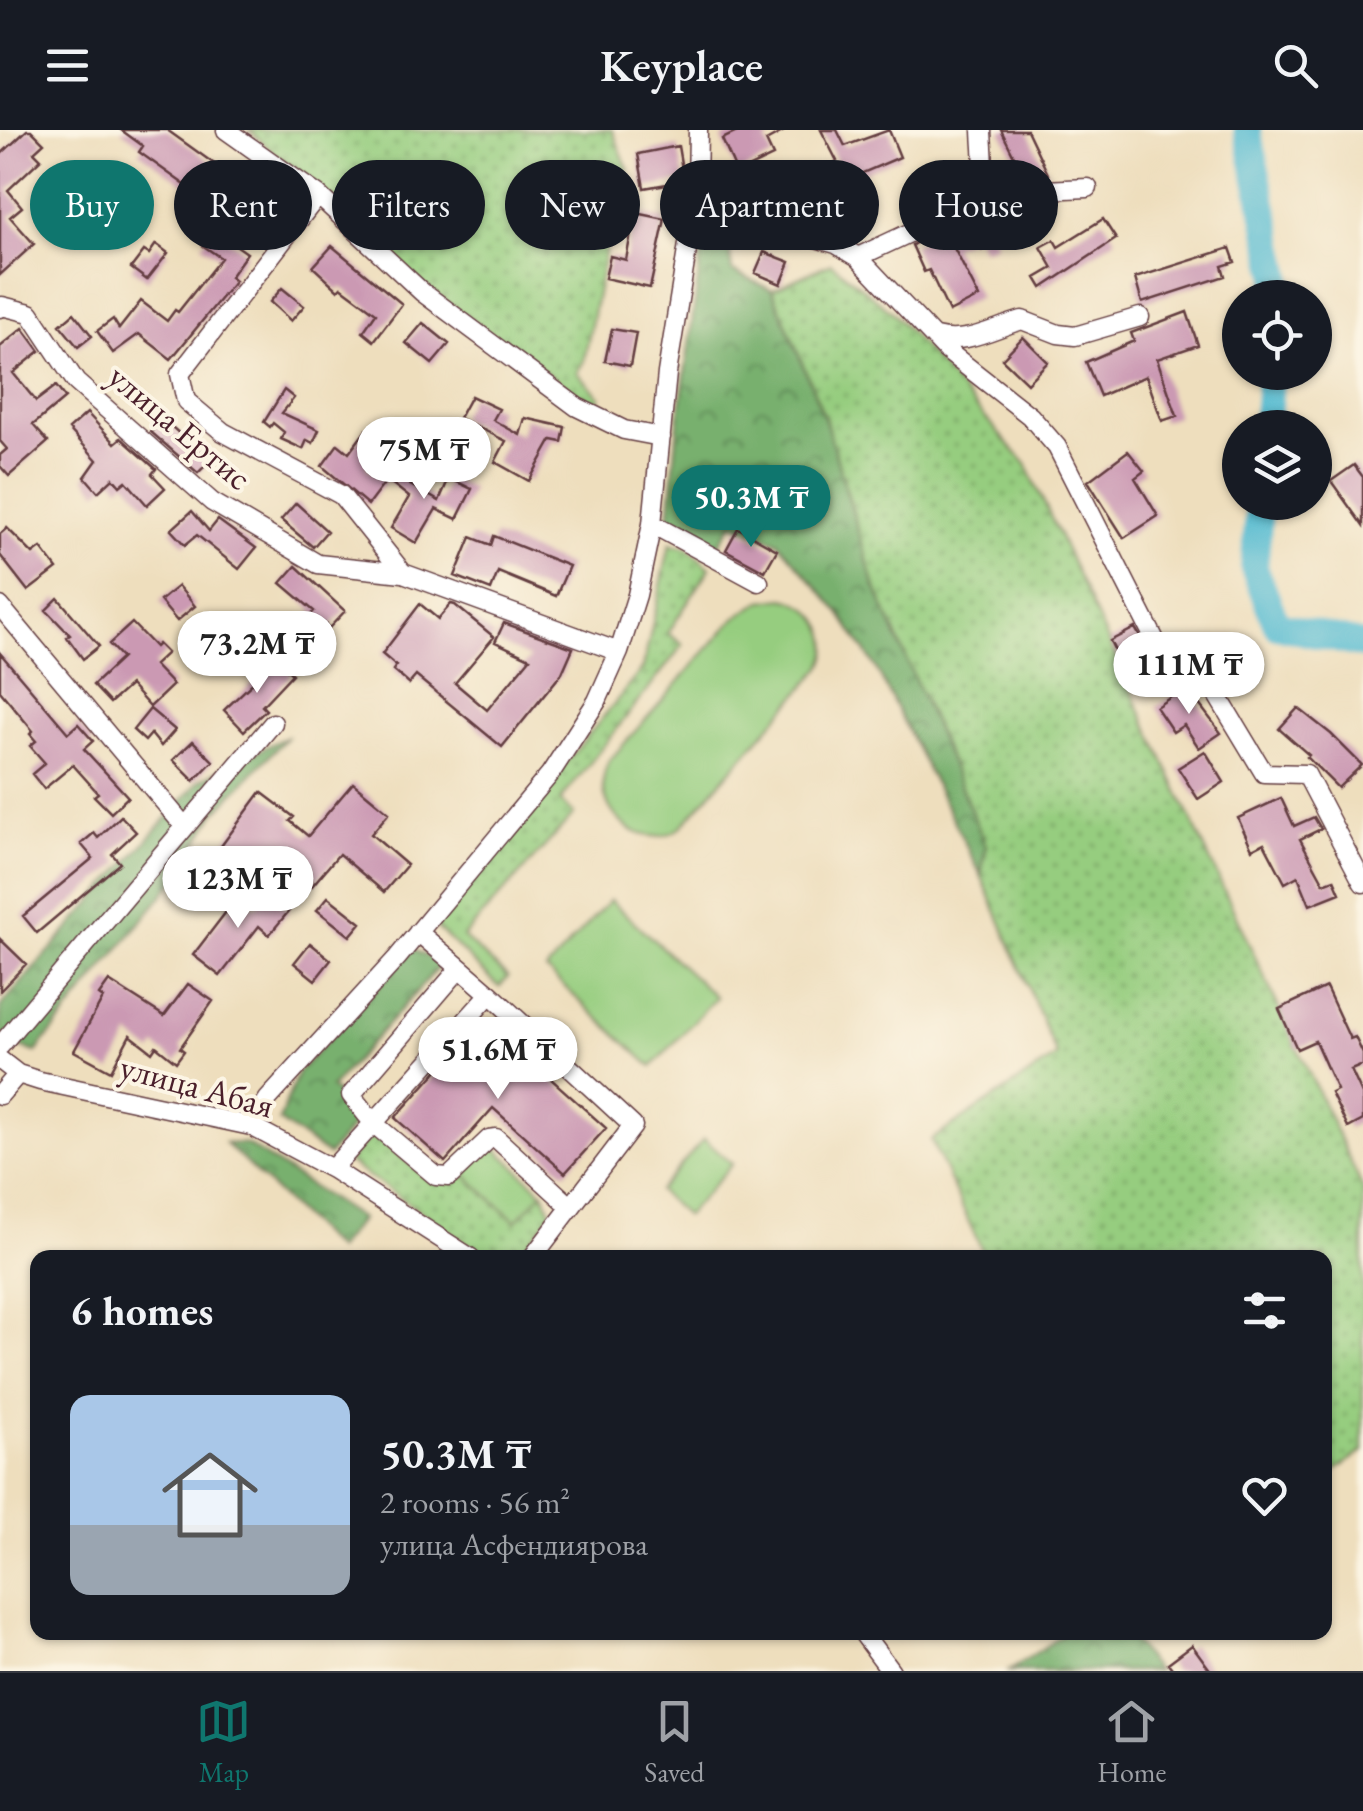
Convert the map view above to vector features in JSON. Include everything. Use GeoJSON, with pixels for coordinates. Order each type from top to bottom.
{"type":"FeatureCollection","features":[{"type":"Feature","properties":{"kind":"street"},"geometry":{"type":"LineString","coordinates":[[226,130],[318,194],[422,292],[576,406],[624,430],[662,437]]}},
{"type":"Feature","properties":{"kind":"street"},"geometry":{"type":"LineString","coordinates":[[697,160],[698,130]]}},
{"type":"Feature","properties":{"kind":"street"},"geometry":{"type":"LineString","coordinates":[[982,130],[983,160]]}},
{"type":"Feature","properties":{"kind":"street"},"geometry":{"type":"LineString","coordinates":[[1058,189],[1088,188]]}},
{"type":"Feature","properties":{"kind":"street"},"geometry":{"type":"LineString","coordinates":[[318,194],[180,374],[186,400],[222,432],[342,494],[403,573]]}},
{"type":"Feature","properties":{"kind":"street"},"geometry":{"type":"LineString","coordinates":[[858,257],[899,238]]}},
{"type":"Feature","properties":{"kind":"street"},"geometry":{"type":"LineString","coordinates":[[252,1126],[268,1099],[418,932],[550,774],[598,700],[619,652],[652,524],[666,373],[687,250]]}},
{"type":"Feature","properties":{"kind":"street"},"geometry":{"type":"LineString","coordinates":[[846,250],[858,257],[934,337],[1030,416],[1057,446],[1156,642],[1178,666],[1214,690],[1264,773],[1306,774],[1363,883]]}},
{"type":"Feature","properties":{"kind":"street","name":"улица Ертис"},"geometry":{"type":"LineString","coordinates":[[1,307],[30,313],[76,382],[212,502],[318,564],[403,573],[619,652]]}},
{"type":"Feature","properties":{"kind":"street"},"geometry":{"type":"LineString","coordinates":[[934,337],[955,342],[972,339],[1022,320],[1075,336],[1140,317]]}},
{"type":"Feature","properties":{"kind":"street"},"geometry":{"type":"LineString","coordinates":[[652,524],[758,582]]}},
{"type":"Feature","properties":{"kind":"street"},"geometry":{"type":"LineString","coordinates":[[0,606],[185,827]]}},
{"type":"Feature","properties":{"kind":"street"},"geometry":{"type":"LineString","coordinates":[[0,1046],[273,722]]}},
{"type":"Feature","properties":{"kind":"street"},"geometry":{"type":"LineString","coordinates":[[418,932],[632,1124],[630,1133],[538,1250]]}},
{"type":"Feature","properties":{"kind":"street"},"geometry":{"type":"LineString","coordinates":[[460,968],[351,1095],[373,1123],[442,1178],[454,1174],[489,1139],[496,1138],[570,1206]]}},
{"type":"Feature","properties":{"kind":"street"},"geometry":{"type":"LineString","coordinates":[[332,1170],[490,994]]}},
{"type":"Feature","properties":{"kind":"street","name":"улица Абая"},"geometry":{"type":"LineString","coordinates":[[0,1060],[18,1074],[252,1126],[332,1170],[458,1250]]}},
{"type":"Feature","properties":{"kind":"street"},"geometry":{"type":"LineString","coordinates":[[0,1095],[18,1074]]}},
{"type":"Feature","properties":{"kind":"street"},"geometry":{"type":"LineString","coordinates":[[868,1640],[891,1671]]}},
{"type":"Feature","properties":{"kind":"green space"},"geometry":{"type":"Polygon","coordinates":[[[249,130],[612,130],[624,160],[505,160],[505,250],[606,250],[584,361],[577,372],[600,397],[598,402],[583,398],[412,279],[380,250],[485,250],[485,160],[332,160],[332,206],[312,188],[312,160],[282,160],[249,130]]]}},
{"type":"Feature","properties":{"kind":"green space"},"geometry":{"type":"Polygon","coordinates":[[[702,250],[730,250],[732,271],[772,290],[825,419],[874,584],[986,846],[981,875],[876,668],[840,613],[778,542],[733,523],[717,548],[669,521],[702,250]]]}},
{"type":"Feature","properties":{"kind":"green space"},"geometry":{"type":"Polygon","coordinates":[[[831,263],[892,312],[1026,464],[1363,1189],[1363,1451],[1332,1473],[1332,1250],[982,1250],[931,1140],[1057,1056],[981,875],[986,846],[874,584],[825,419],[772,290],[831,263]]]}},
{"type":"Feature","properties":{"kind":"green space"},"geometry":{"type":"Polygon","coordinates":[[[670,544],[686,547],[710,568],[668,633],[683,645],[560,801],[574,814],[463,937],[508,977],[499,987],[434,925],[643,668],[670,544]]]}},
{"type":"Feature","properties":{"kind":"green space"},"geometry":{"type":"Polygon","coordinates":[[[784,598],[806,607],[821,624],[827,644],[822,667],[680,828],[664,835],[648,836],[633,831],[620,822],[605,794],[604,777],[609,761],[735,618],[762,601],[784,598]]]}},
{"type":"Feature","properties":{"kind":"green space"},"geometry":{"type":"Polygon","coordinates":[[[288,736],[216,812],[174,881],[36,1052],[0,1040],[0,1007],[200,780],[288,736]]]}},
{"type":"Feature","properties":{"kind":"green space"},"geometry":{"type":"Polygon","coordinates":[[[610,900],[716,997],[652,1067],[546,970],[610,900]]]}},
{"type":"Feature","properties":{"kind":"green space"},"geometry":{"type":"Polygon","coordinates":[[[413,949],[441,964],[331,1088],[361,1116],[328,1155],[279,1121],[298,1072],[413,949]]]}},
{"type":"Feature","properties":{"kind":"green space"},"geometry":{"type":"Polygon","coordinates":[[[372,1134],[432,1181],[464,1174],[515,1221],[543,1192],[552,1213],[523,1250],[477,1250],[348,1162],[372,1134]]]}},
{"type":"Feature","properties":{"kind":"green space"},"geometry":{"type":"Polygon","coordinates":[[[704,1139],[732,1164],[686,1216],[658,1191],[704,1139]]]}},
{"type":"Feature","properties":{"kind":"green space"},"geometry":{"type":"Polygon","coordinates":[[[225,1143],[246,1144],[361,1219],[336,1250],[225,1143]]]}},
{"type":"Feature","properties":{"kind":"green space"},"geometry":{"type":"Polygon","coordinates":[[[491,1144],[543,1192],[516,1221],[464,1174],[491,1144]]]}},
{"type":"Feature","properties":{"kind":"green space"},"geometry":{"type":"Polygon","coordinates":[[[1055,1640],[1132,1640],[1157,1671],[1009,1671],[1055,1640]]]}},
{"type":"Feature","properties":{"kind":"building"},"geometry":{"type":"Polygon","coordinates":[[[27,130],[44,143],[34,152],[41,159],[30,160],[30,169],[8,190],[22,207],[10,217],[30,240],[30,248],[0,275],[0,155],[27,130]]]}},
{"type":"Feature","properties":{"kind":"building"},"geometry":{"type":"Polygon","coordinates":[[[121,130],[167,130],[209,160],[174,160],[174,177],[139,152],[143,146],[121,130]]]}},
{"type":"Feature","properties":{"kind":"building"},"geometry":{"type":"Polygon","coordinates":[[[741,130],[786,130],[766,141],[773,156],[765,160],[731,160],[722,139],[741,130]]]}},
{"type":"Feature","properties":{"kind":"building"},"geometry":{"type":"Polygon","coordinates":[[[821,130],[837,130],[845,146],[889,130],[900,157],[879,166],[879,160],[836,160],[821,130]]]}},
{"type":"Feature","properties":{"kind":"building"},"geometry":{"type":"Polygon","coordinates":[[[1001,130],[1027,130],[1041,160],[1016,160],[1001,130]]]}},
{"type":"Feature","properties":{"kind":"building"},"geometry":{"type":"Polygon","coordinates":[[[678,146],[680,160],[660,160],[660,185],[644,188],[638,154],[678,146]]]}},
{"type":"Feature","properties":{"kind":"building"},"geometry":{"type":"Polygon","coordinates":[[[640,214],[660,218],[660,242],[650,288],[605,278],[610,256],[626,260],[628,250],[640,250],[640,214]]]}},
{"type":"Feature","properties":{"kind":"building"},"geometry":{"type":"Polygon","coordinates":[[[1103,219],[1116,239],[1042,288],[1036,278],[1053,268],[1043,250],[1058,247],[1103,219]]]}},
{"type":"Feature","properties":{"kind":"building"},"geometry":{"type":"Polygon","coordinates":[[[156,244],[168,253],[147,280],[131,268],[144,251],[149,254],[156,244]]]}},
{"type":"Feature","properties":{"kind":"building"},"geometry":{"type":"Polygon","coordinates":[[[332,246],[332,250],[402,304],[374,341],[363,332],[376,313],[341,287],[338,290],[313,267],[332,246]]]}},
{"type":"Feature","properties":{"kind":"building"},"geometry":{"type":"Polygon","coordinates":[[[1230,248],[1235,262],[1222,266],[1225,276],[1142,303],[1135,278],[1230,248]]]}},
{"type":"Feature","properties":{"kind":"building"},"geometry":{"type":"Polygon","coordinates":[[[209,250],[247,253],[230,277],[235,281],[171,359],[139,334],[113,353],[97,331],[113,319],[119,329],[141,301],[167,321],[221,258],[209,250]]]}},
{"type":"Feature","properties":{"kind":"building"},"geometry":{"type":"Polygon","coordinates":[[[914,250],[955,250],[979,297],[949,312],[929,270],[924,272],[914,250]]]}},
{"type":"Feature","properties":{"kind":"building"},"geometry":{"type":"Polygon","coordinates":[[[764,252],[790,262],[781,284],[755,273],[764,252]]]}},
{"type":"Feature","properties":{"kind":"building"},"geometry":{"type":"Polygon","coordinates":[[[282,288],[304,306],[291,321],[270,302],[282,288]]]}},
{"type":"Feature","properties":{"kind":"building"},"geometry":{"type":"Polygon","coordinates":[[[1187,312],[1198,345],[1157,359],[1177,416],[1162,421],[1146,376],[1100,396],[1086,362],[1134,341],[1131,333],[1187,312]]]}},
{"type":"Feature","properties":{"kind":"building"},"geometry":{"type":"Polygon","coordinates":[[[74,313],[92,336],[78,347],[60,325],[74,313]]]}},
{"type":"Feature","properties":{"kind":"building"},"geometry":{"type":"Polygon","coordinates":[[[423,323],[449,344],[432,364],[406,343],[423,323]]]}},
{"type":"Feature","properties":{"kind":"building"},"geometry":{"type":"Polygon","coordinates":[[[23,328],[40,351],[13,373],[36,401],[56,386],[65,398],[33,425],[48,442],[9,476],[0,466],[0,455],[7,449],[0,441],[0,347],[23,328]]]}},
{"type":"Feature","properties":{"kind":"building"},"geometry":{"type":"Polygon","coordinates":[[[612,329],[636,333],[630,366],[605,361],[612,329]]]}},
{"type":"Feature","properties":{"kind":"building"},"geometry":{"type":"Polygon","coordinates":[[[1023,337],[1048,362],[1027,383],[1002,359],[1023,337]]]}},
{"type":"Feature","properties":{"kind":"building"},"geometry":{"type":"Polygon","coordinates":[[[284,390],[294,398],[282,413],[319,430],[313,443],[307,440],[303,449],[281,439],[284,432],[273,423],[270,427],[264,422],[284,390]]]}},
{"type":"Feature","properties":{"kind":"building"},"geometry":{"type":"Polygon","coordinates":[[[471,396],[499,409],[493,420],[520,435],[525,418],[565,427],[562,442],[552,440],[529,481],[495,462],[506,441],[459,418],[471,396]]]}},
{"type":"Feature","properties":{"kind":"building"},"geometry":{"type":"Polygon","coordinates":[[[87,413],[115,443],[121,438],[156,469],[152,474],[165,488],[147,505],[126,481],[120,486],[113,478],[98,492],[85,477],[97,460],[69,429],[87,413]]]}},
{"type":"Feature","properties":{"kind":"building"},"geometry":{"type":"Polygon","coordinates":[[[163,419],[210,461],[198,473],[151,432],[163,419]]]}},
{"type":"Feature","properties":{"kind":"building"},"geometry":{"type":"Polygon","coordinates":[[[366,430],[383,444],[366,467],[386,481],[368,505],[322,466],[338,444],[349,453],[366,430]]]}},
{"type":"Feature","properties":{"kind":"building"},"geometry":{"type":"Polygon","coordinates":[[[1128,451],[1144,471],[1135,478],[1158,516],[1124,538],[1088,481],[1128,451]]]}},
{"type":"Feature","properties":{"kind":"building"},"geometry":{"type":"Polygon","coordinates":[[[405,460],[420,473],[410,485],[439,501],[449,478],[472,489],[457,519],[436,509],[416,543],[391,528],[409,497],[385,478],[389,473],[393,475],[405,460]]]}},
{"type":"Feature","properties":{"kind":"building"},"geometry":{"type":"Polygon","coordinates":[[[1354,465],[1363,477],[1363,526],[1332,482],[1354,465]]]}},
{"type":"Feature","properties":{"kind":"building"},"geometry":{"type":"Polygon","coordinates":[[[296,503],[327,531],[313,547],[281,520],[296,503]]]}},
{"type":"Feature","properties":{"kind":"building"},"geometry":{"type":"Polygon","coordinates":[[[192,511],[209,531],[218,520],[256,548],[239,569],[197,535],[185,545],[171,530],[192,511]]]}},
{"type":"Feature","properties":{"kind":"building"},"geometry":{"type":"Polygon","coordinates":[[[7,528],[33,554],[41,548],[57,569],[28,591],[0,555],[0,534],[7,528]]]}},
{"type":"Feature","properties":{"kind":"building"},"geometry":{"type":"Polygon","coordinates":[[[738,528],[777,550],[765,571],[726,550],[738,528]]]}},
{"type":"Feature","properties":{"kind":"building"},"geometry":{"type":"Polygon","coordinates":[[[494,536],[569,566],[556,596],[498,572],[491,590],[455,576],[471,537],[491,545],[494,536]]]}},
{"type":"Feature","properties":{"kind":"building"},"geometry":{"type":"Polygon","coordinates":[[[296,566],[345,611],[329,628],[324,623],[311,637],[299,627],[314,611],[281,583],[296,566]]]}},
{"type":"Feature","properties":{"kind":"building"},"geometry":{"type":"Polygon","coordinates":[[[178,586],[195,606],[177,621],[160,601],[178,586]]]}},
{"type":"Feature","properties":{"kind":"building"},"geometry":{"type":"Polygon","coordinates":[[[58,598],[99,646],[83,659],[67,637],[70,635],[46,610],[58,598]]]}},
{"type":"Feature","properties":{"kind":"building"},"geometry":{"type":"Polygon","coordinates":[[[420,604],[438,619],[451,604],[455,605],[494,637],[455,683],[487,710],[530,658],[495,642],[504,623],[573,648],[562,673],[502,747],[416,676],[409,684],[382,654],[420,604]]]}},
{"type":"Feature","properties":{"kind":"building"},"geometry":{"type":"Polygon","coordinates":[[[132,623],[155,647],[158,644],[167,653],[154,665],[173,685],[150,707],[130,685],[110,703],[93,685],[122,658],[109,644],[132,623]]]}},
{"type":"Feature","properties":{"kind":"building"},"geometry":{"type":"Polygon","coordinates":[[[1135,628],[1157,665],[1129,679],[1110,641],[1135,628]]]}},
{"type":"Feature","properties":{"kind":"building"},"geometry":{"type":"Polygon","coordinates":[[[0,653],[68,733],[78,724],[93,741],[84,749],[128,797],[111,813],[73,765],[44,789],[32,774],[45,763],[30,746],[36,741],[30,734],[33,731],[0,691],[0,653]]]}},
{"type":"Feature","properties":{"kind":"building"},"geometry":{"type":"Polygon","coordinates":[[[277,660],[292,674],[262,706],[266,710],[244,731],[224,710],[277,660]]]}},
{"type":"Feature","properties":{"kind":"building"},"geometry":{"type":"Polygon","coordinates":[[[1186,687],[1221,733],[1199,748],[1184,725],[1173,732],[1156,707],[1186,687]]]}},
{"type":"Feature","properties":{"kind":"building"},"geometry":{"type":"Polygon","coordinates":[[[1298,708],[1362,765],[1338,788],[1279,729],[1298,708]]]}},
{"type":"Feature","properties":{"kind":"building"},"geometry":{"type":"Polygon","coordinates":[[[150,709],[175,730],[161,746],[151,734],[145,741],[133,730],[150,709]]]}},
{"type":"Feature","properties":{"kind":"building"},"geometry":{"type":"Polygon","coordinates":[[[193,741],[213,761],[194,781],[173,760],[193,741]]]}},
{"type":"Feature","properties":{"kind":"building"},"geometry":{"type":"Polygon","coordinates":[[[1205,751],[1224,782],[1198,799],[1178,768],[1205,751]]]}},
{"type":"Feature","properties":{"kind":"building"},"geometry":{"type":"Polygon","coordinates":[[[353,783],[389,813],[371,834],[407,865],[384,892],[339,854],[312,886],[269,850],[261,860],[254,855],[223,896],[207,884],[222,864],[213,857],[261,792],[294,817],[290,821],[308,836],[353,783]]]}},
{"type":"Feature","properties":{"kind":"building"},"geometry":{"type":"Polygon","coordinates":[[[1281,798],[1294,826],[1314,817],[1321,829],[1300,839],[1324,883],[1334,879],[1340,893],[1310,905],[1298,876],[1285,883],[1264,843],[1252,849],[1238,818],[1281,798]]]}},
{"type":"Feature","properties":{"kind":"building"},"geometry":{"type":"Polygon","coordinates":[[[121,816],[136,832],[112,854],[120,863],[37,933],[23,916],[93,858],[81,844],[94,833],[98,838],[121,816]]]}},
{"type":"Feature","properties":{"kind":"building"},"geometry":{"type":"Polygon","coordinates":[[[267,893],[289,911],[269,935],[259,926],[220,976],[193,955],[239,895],[256,907],[267,893]]]}},
{"type":"Feature","properties":{"kind":"building"},"geometry":{"type":"Polygon","coordinates":[[[328,897],[361,923],[350,936],[317,910],[328,897]]]}},
{"type":"Feature","properties":{"kind":"building"},"geometry":{"type":"Polygon","coordinates":[[[0,939],[26,964],[0,991],[0,939]]]}},
{"type":"Feature","properties":{"kind":"building"},"geometry":{"type":"Polygon","coordinates":[[[310,943],[331,960],[315,980],[294,963],[310,943]]]}},
{"type":"Feature","properties":{"kind":"building"},"geometry":{"type":"Polygon","coordinates":[[[109,981],[164,1016],[188,984],[213,1001],[180,1048],[184,1051],[176,1062],[156,1046],[152,1052],[130,1035],[111,1071],[74,1051],[109,981]]]}},
{"type":"Feature","properties":{"kind":"building"},"geometry":{"type":"Polygon","coordinates":[[[1326,987],[1350,1039],[1355,1037],[1363,1054],[1363,1065],[1351,1070],[1363,1096],[1363,1120],[1348,1128],[1331,1093],[1337,1090],[1315,1041],[1297,1049],[1279,1009],[1326,987]]]}},
{"type":"Feature","properties":{"kind":"building"},"geometry":{"type":"Polygon","coordinates":[[[484,1019],[606,1128],[565,1173],[493,1108],[445,1162],[395,1118],[484,1019]]]}},
{"type":"Feature","properties":{"kind":"building"},"geometry":{"type":"Polygon","coordinates":[[[1192,1645],[1211,1671],[1174,1671],[1168,1663],[1192,1645]]]}},
{"type":"Feature","properties":{"kind":"waterway"},"geometry":{"type":"LineString","coordinates":[[1247,130],[1279,280]]}},
{"type":"Feature","properties":{"kind":"waterway"},"geometry":{"type":"LineString","coordinates":[[1268,410],[1269,390]]}},
{"type":"Feature","properties":{"kind":"waterway"},"geometry":{"type":"LineString","coordinates":[[1258,520],[1254,568],[1277,625],[1363,645]]}}]}
